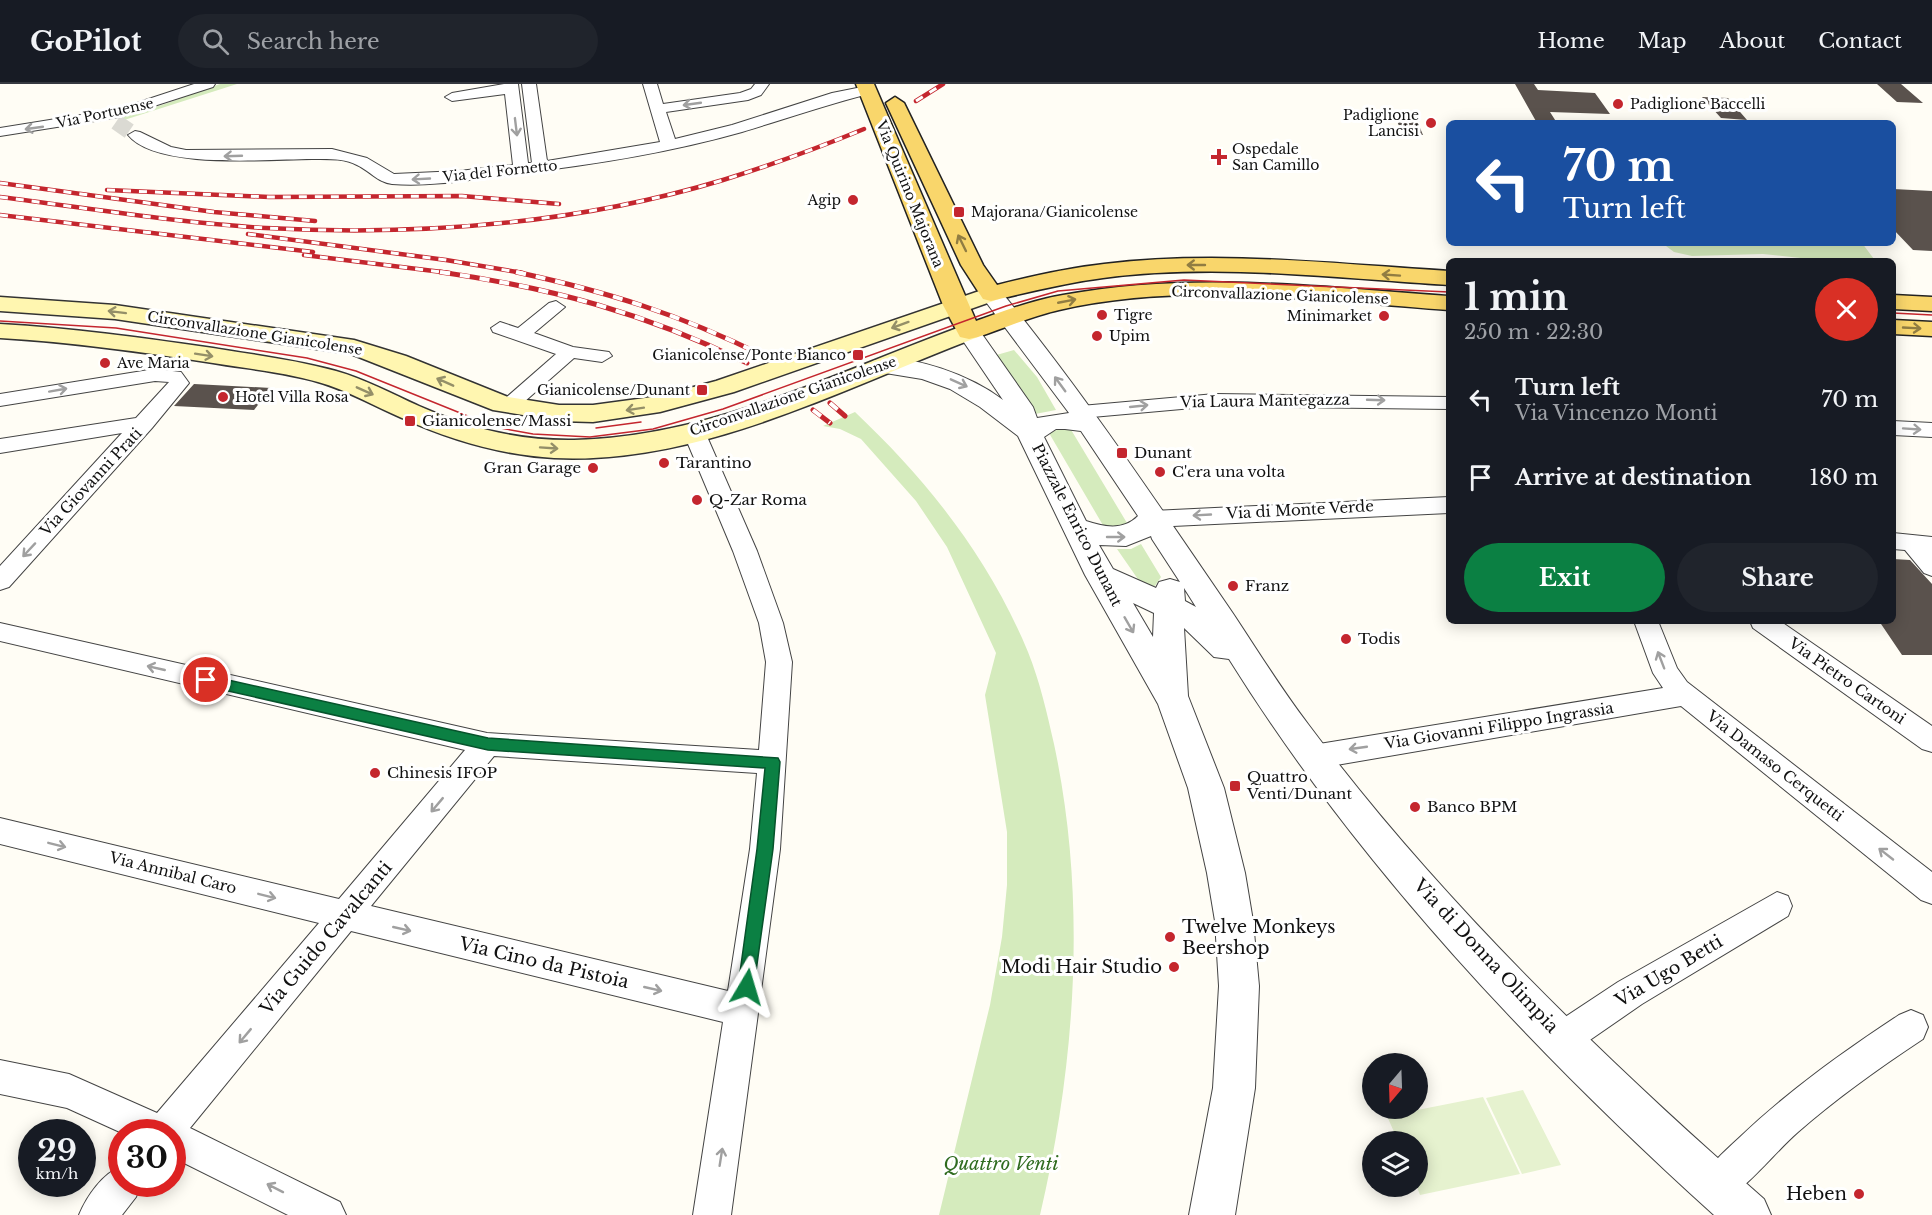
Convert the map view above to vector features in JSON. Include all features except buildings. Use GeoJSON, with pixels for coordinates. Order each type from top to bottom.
{"type":"FeatureCollection","features":[{"type":"Feature","properties":{"kind":"main road"},"geometry":{"type":"LineString","coordinates":[[866,87],[879,91],[891,91]]}},
{"type":"Feature","properties":{"kind":"main road","name":"Via Quirino Majorana"},"geometry":{"type":"LineString","coordinates":[[866,87],[955,305]]}},
{"type":"Feature","properties":{"kind":"main road","name":"Via Quirino Majorana"},"geometry":{"type":"LineString","coordinates":[[891,91],[972,265],[991,294]]}},
{"type":"Feature","properties":{"kind":"main road","name":"Circonvallazione Gianicolense"},"geometry":{"type":"LineString","coordinates":[[0,304],[115,312],[280,334],[342,345],[381,354],[478,396],[508,406],[545,412],[579,414],[620,412],[667,404],[744,380],[955,305],[1061,275],[1168,266],[1236,266],[1446,278]]}},
{"type":"Feature","properties":{"kind":"main road","name":"Circonvallazione Gianicolense"},"geometry":{"type":"LineString","coordinates":[[0,331],[100,339],[309,372],[350,384],[446,427],[509,444],[546,448],[597,448],[652,442],[693,432],[766,409],[969,332],[1079,299],[1182,290],[1446,303]]}},
{"type":"Feature","properties":{"kind":"main road"},"geometry":{"type":"LineString","coordinates":[[1896,302],[1932,304]]}},
{"type":"Feature","properties":{"kind":"main road","name":"Piazzale Enrico Dunant"},"geometry":{"type":"LineString","coordinates":[[955,305],[969,332]]}},
{"type":"Feature","properties":{"kind":"main road"},"geometry":{"type":"LineString","coordinates":[[1896,327],[1932,329]]}},
{"type":"Feature","properties":{"kind":"main road"},"geometry":{"type":"LineString","coordinates":[[244,361],[269,351],[280,334]]}},
{"type":"Feature","properties":{"kind":"main road"},"geometry":{"type":"LineString","coordinates":[[309,372],[316,360],[342,345]]}},
{"type":"Feature","properties":{"kind":"street","name":"Via Portuense"},"geometry":{"type":"LineString","coordinates":[[0,132],[113,119],[208,84]]}},
{"type":"Feature","properties":{"kind":"street"},"geometry":{"type":"LineString","coordinates":[[529,84],[540,167]]}},
{"type":"Feature","properties":{"kind":"street"},"geometry":{"type":"LineString","coordinates":[[650,84],[669,145]]}},
{"type":"Feature","properties":{"kind":"street"},"geometry":{"type":"LineString","coordinates":[[659,109],[733,99],[753,93],[762,84]]}},
{"type":"Feature","properties":{"kind":"street"},"geometry":{"type":"LineString","coordinates":[[452,97],[512,85],[521,169]]}},
{"type":"Feature","properties":{"kind":"street","name":"Via del Fornetto"},"geometry":{"type":"LineString","coordinates":[[135,135],[166,150],[192,156],[310,153],[343,155],[362,161],[381,175],[396,179],[445,177],[540,167],[669,145],[746,126],[866,87]]}},
{"type":"Feature","properties":{"kind":"street"},"geometry":{"type":"LineString","coordinates":[[733,99],[746,126]]}},
{"type":"Feature","properties":{"kind":"street"},"geometry":{"type":"LineString","coordinates":[[991,294],[1085,418],[1217,614],[1252,672]]}},
{"type":"Feature","properties":{"kind":"street"},"geometry":{"type":"LineString","coordinates":[[520,335],[556,307]]}},
{"type":"Feature","properties":{"kind":"street"},"geometry":{"type":"LineString","coordinates":[[500,328],[570,352],[602,356]]}},
{"type":"Feature","properties":{"kind":"street","name":"Piazzale Enrico Dunant"},"geometry":{"type":"LineString","coordinates":[[969,332],[1020,407],[1031,436],[1100,574],[1174,702]]}},
{"type":"Feature","properties":{"kind":"street"},"geometry":{"type":"LineString","coordinates":[[508,406],[570,352]]}},
{"type":"Feature","properties":{"kind":"street"},"geometry":{"type":"LineString","coordinates":[[882,366],[929,372],[967,386],[995,404],[1031,436],[1040,426],[1050,422],[1085,418]]}},
{"type":"Feature","properties":{"kind":"street","name":"Via Giovanni Prati"},"geometry":{"type":"LineString","coordinates":[[0,400],[149,375],[167,375],[179,382],[176,390],[0,581]]}},
{"type":"Feature","properties":{"kind":"street","name":"Via Laura Mantegazza"},"geometry":{"type":"LineString","coordinates":[[1085,418],[1215,400],[1446,403]]}},
{"type":"Feature","properties":{"kind":"street"},"geometry":{"type":"LineString","coordinates":[[0,446],[145,423]]}},
{"type":"Feature","properties":{"kind":"street"},"geometry":{"type":"LineString","coordinates":[[1896,428],[1932,430]]}},
{"type":"Feature","properties":{"kind":"street"},"geometry":{"type":"LineString","coordinates":[[693,432],[745,551],[777,642],[780,677],[765,849],[744,1011],[712,1215]]}},
{"type":"Feature","properties":{"kind":"street","name":"Via di Monte Verde"},"geometry":{"type":"LineString","coordinates":[[1152,519],[1446,505]]}},
{"type":"Feature","properties":{"kind":"street"},"geometry":{"type":"LineString","coordinates":[[1076,528],[1102,536],[1124,538],[1140,532],[1152,519]]}},
{"type":"Feature","properties":{"kind":"street"},"geometry":{"type":"LineString","coordinates":[[1913,543],[1932,567]]}},
{"type":"Feature","properties":{"kind":"street"},"geometry":{"type":"LineString","coordinates":[[1173,550],[1169,653],[1174,702],[1213,813],[1226,873],[1237,951],[1236,1065],[1227,1138],[1212,1215]]}},
{"type":"Feature","properties":{"kind":"street"},"geometry":{"type":"LineString","coordinates":[[1100,574],[1200,624],[1252,672]]}},
{"type":"Feature","properties":{"kind":"street","name":"Via Damaso Cerquetti"},"geometry":{"type":"LineString","coordinates":[[1647,624],[1666,673],[1685,695],[1932,890]]}},
{"type":"Feature","properties":{"kind":"street","name":"Via Pietro Cartoni"},"geometry":{"type":"LineString","coordinates":[[1766,624],[1932,741]]}},
{"type":"Feature","properties":{"kind":"street"},"geometry":{"type":"LineString","coordinates":[[0,632],[488,744],[773,762]]}},
{"type":"Feature","properties":{"kind":"street"},"geometry":{"type":"LineString","coordinates":[[1169,653],[1176,644],[1187,638],[1201,637],[1219,642]]}},
{"type":"Feature","properties":{"kind":"street","name":"Via di Donna Olimpia"},"geometry":{"type":"LineString","coordinates":[[1252,672],[1313,757],[1440,909],[1562,1039],[1748,1215]]}},
{"type":"Feature","properties":{"kind":"street","name":"Via Giovanni Filippo Ingrassia"},"geometry":{"type":"LineString","coordinates":[[1313,757],[1685,695]]}},
{"type":"Feature","properties":{"kind":"street","name":"Via Guido Cavalcanti"},"geometry":{"type":"LineString","coordinates":[[173,1119],[488,744]]}},
{"type":"Feature","properties":{"kind":"street","name":"Via Annibal Caro"},"geometry":{"type":"LineString","coordinates":[[0,831],[345,915]]}},
{"type":"Feature","properties":{"kind":"street","name":"Via Ugo Betti"},"geometry":{"type":"LineString","coordinates":[[1562,1039],[1630,993],[1777,906]]}},
{"type":"Feature","properties":{"kind":"street","name":"Via Cino da Pistoia"},"geometry":{"type":"LineString","coordinates":[[345,915],[744,1011]]}},
{"type":"Feature","properties":{"kind":"street"},"geometry":{"type":"LineString","coordinates":[[1716,1187],[1768,1133],[1843,1071],[1911,1027]]}},
{"type":"Feature","properties":{"kind":"street"},"geometry":{"type":"LineString","coordinates":[[0,1077],[69,1091],[133,1119]]}},
{"type":"Feature","properties":{"kind":"street"},"geometry":{"type":"LineString","coordinates":[[186,1145],[327,1215]]}},
{"type":"Feature","properties":{"kind":"street"},"geometry":{"type":"LineString","coordinates":[[98,1215],[113,1197]]}},
{"type":"Feature","properties":{"kind":"green space"},"geometry":{"type":"Polygon","coordinates":[[[220,84],[237,84],[121,121],[119,117],[162,105],[220,84]]]}},
{"type":"Feature","properties":{"kind":"green space"},"geometry":{"type":"Polygon","coordinates":[[[1666,246],[1864,246],[1873,258],[1800,258],[1763,254],[1692,256],[1674,252],[1666,246]]]}},
{"type":"Feature","properties":{"kind":"green space"},"geometry":{"type":"Polygon","coordinates":[[[1014,350],[1037,377],[1056,410],[1035,414],[993,356],[1014,350]]]}},
{"type":"Feature","properties":{"kind":"green space","name":"Quattro Venti"},"geometry":{"type":"Polygon","coordinates":[[[855,412],[932,493],[995,585],[1028,652],[1040,686],[1054,744],[1071,861],[1074,920],[1073,980],[1062,1099],[1040,1215],[939,1215],[990,1005],[1002,937],[1007,885],[1007,832],[985,695],[996,653],[947,547],[916,501],[861,439],[840,429],[823,426],[855,412]]]}},
{"type":"Feature","properties":{"kind":"green space"},"geometry":{"type":"Polygon","coordinates":[[[1062,428],[1070,428],[1127,523],[1124,527],[1104,527],[1049,433],[1062,428]]]}},
{"type":"Feature","properties":{"kind":"green space"},"geometry":{"type":"Polygon","coordinates":[[[1141,544],[1161,577],[1155,586],[1142,585],[1117,549],[1131,549],[1141,544]]]}},
{"type":"Feature","properties":{"kind":"green space"},"geometry":{"type":"Polygon","coordinates":[[[1523,1090],[1561,1165],[1522,1174],[1486,1098],[1523,1090]]]}},
{"type":"Feature","properties":{"kind":"green space"},"geometry":{"type":"Polygon","coordinates":[[[1483,1097],[1520,1174],[1428,1193],[1428,1131],[1394,1131],[1388,1119],[1428,1119],[1428,1108],[1483,1097]]]}},
{"type":"Feature","properties":{"kind":"tunnel"},"geometry":{"type":"LineString","coordinates":[[116,122],[135,135]]}},
{"type":"Feature","properties":{"kind":"tram line"},"geometry":{"type":"LineString","coordinates":[[0,321],[116,328],[307,358],[356,371],[495,427],[533,434],[590,437],[653,429],[723,409],[1006,306],[1058,291],[1184,280],[1446,292]]}},
{"type":"Feature","properties":{"kind":"tram line"},"geometry":{"type":"LineString","coordinates":[[1896,313],[1932,315]]}},
{"type":"Feature","properties":{"kind":"tram line"},"geometry":{"type":"LineString","coordinates":[[596,428],[641,422]]}},
{"type":"Feature","properties":{"kind":"railway"},"geometry":{"type":"LineString","coordinates":[[916,101],[943,84]]}},
{"type":"Feature","properties":{"kind":"railway"},"geometry":{"type":"LineString","coordinates":[[0,197],[166,219],[266,228],[381,230],[497,224],[554,217],[668,195],[759,168],[864,129]]}},
{"type":"Feature","properties":{"kind":"railway"},"geometry":{"type":"LineString","coordinates":[[0,183],[214,212],[315,221]]}},
{"type":"Feature","properties":{"kind":"railway"},"geometry":{"type":"LineString","coordinates":[[107,190],[269,197],[462,196],[559,204]]}},
{"type":"Feature","properties":{"kind":"railway"},"geometry":{"type":"LineString","coordinates":[[0,215],[313,252]]}},
{"type":"Feature","properties":{"kind":"railway"},"geometry":{"type":"LineString","coordinates":[[248,234],[446,260],[523,273]]}},
{"type":"Feature","properties":{"kind":"railway"},"geometry":{"type":"LineString","coordinates":[[304,255],[450,273]]}},
{"type":"Feature","properties":{"kind":"railway"},"geometry":{"type":"LineString","coordinates":[[440,272],[521,286],[635,316],[709,345],[747,363]]}},
{"type":"Feature","properties":{"kind":"railway"},"geometry":{"type":"LineString","coordinates":[[516,272],[643,306],[702,328],[764,356]]}},
{"type":"Feature","properties":{"kind":"railway"},"geometry":{"type":"LineString","coordinates":[[830,403],[845,416]]}},
{"type":"Feature","properties":{"kind":"railway"},"geometry":{"type":"LineString","coordinates":[[813,410],[830,423]]}},
{"type":"Feature","properties":{"kind":"place","name":"Padiglione Baccelli"},"geometry":{"type":"Point","coordinates":[1618,104]}},
{"type":"Feature","properties":{"kind":"place","name":"Padiglione Lancisi"},"geometry":{"type":"Point","coordinates":[1431,123]}},
{"type":"Feature","properties":{"kind":"place","name":"Ospedale San Camillo"},"geometry":{"type":"Point","coordinates":[1219,157]}},
{"type":"Feature","properties":{"kind":"place","name":"Agip"},"geometry":{"type":"Point","coordinates":[853,200]}},
{"type":"Feature","properties":{"kind":"place","name":"Majorana/Gianicolense"},"geometry":{"type":"Point","coordinates":[959,212]}},
{"type":"Feature","properties":{"kind":"place","name":"Tigre"},"geometry":{"type":"Point","coordinates":[1102,315]}},
{"type":"Feature","properties":{"kind":"place","name":"Minimarket"},"geometry":{"type":"Point","coordinates":[1384,316]}},
{"type":"Feature","properties":{"kind":"place","name":"Upim"},"geometry":{"type":"Point","coordinates":[1097,336]}},
{"type":"Feature","properties":{"kind":"place","name":"Gianicolense/Ponte Bianco"},"geometry":{"type":"Point","coordinates":[858,355]}},
{"type":"Feature","properties":{"kind":"place","name":"Ave Maria"},"geometry":{"type":"Point","coordinates":[105,363]}},
{"type":"Feature","properties":{"kind":"place","name":"Gianicolense/Dunant"},"geometry":{"type":"Point","coordinates":[702,390]}},
{"type":"Feature","properties":{"kind":"place","name":"Hotel Villa Rosa"},"geometry":{"type":"Point","coordinates":[223,397]}},
{"type":"Feature","properties":{"kind":"place","name":"Gianicolense/Massi"},"geometry":{"type":"Point","coordinates":[410,421]}},
{"type":"Feature","properties":{"kind":"place","name":"Dunant"},"geometry":{"type":"Point","coordinates":[1122,453]}},
{"type":"Feature","properties":{"kind":"place","name":"Tarantino"},"geometry":{"type":"Point","coordinates":[664,463]}},
{"type":"Feature","properties":{"kind":"place","name":"Gran Garage"},"geometry":{"type":"Point","coordinates":[593,468]}},
{"type":"Feature","properties":{"kind":"place","name":"C'era una volta"},"geometry":{"type":"Point","coordinates":[1160,472]}},
{"type":"Feature","properties":{"kind":"place","name":"Q-Zar Roma"},"geometry":{"type":"Point","coordinates":[697,500]}},
{"type":"Feature","properties":{"kind":"place","name":"Franz"},"geometry":{"type":"Point","coordinates":[1233,586]}},
{"type":"Feature","properties":{"kind":"place","name":"Todis"},"geometry":{"type":"Point","coordinates":[1346,639]}},
{"type":"Feature","properties":{"kind":"place","name":"Chinesis IFOP"},"geometry":{"type":"Point","coordinates":[375,773]}},
{"type":"Feature","properties":{"kind":"place","name":"Quattro Venti/Dunant"},"geometry":{"type":"Point","coordinates":[1235,786]}},
{"type":"Feature","properties":{"kind":"place","name":"Banco BPM"},"geometry":{"type":"Point","coordinates":[1415,807]}},
{"type":"Feature","properties":{"kind":"place","name":"Twelve Monkeys Beershop"},"geometry":{"type":"Point","coordinates":[1170,937]}},
{"type":"Feature","properties":{"kind":"place","name":"Modi Hair Studio"},"geometry":{"type":"Point","coordinates":[1174,967]}},
{"type":"Feature","properties":{"kind":"place","name":"Heben"},"geometry":{"type":"Point","coordinates":[1859,1194]}},
{"type":"Feature","properties":{"kind":"route"},"geometry":{"type":"LineString","coordinates":[[206,680],[488,744],[773,762],[765,849],[747,987]]}}]}
